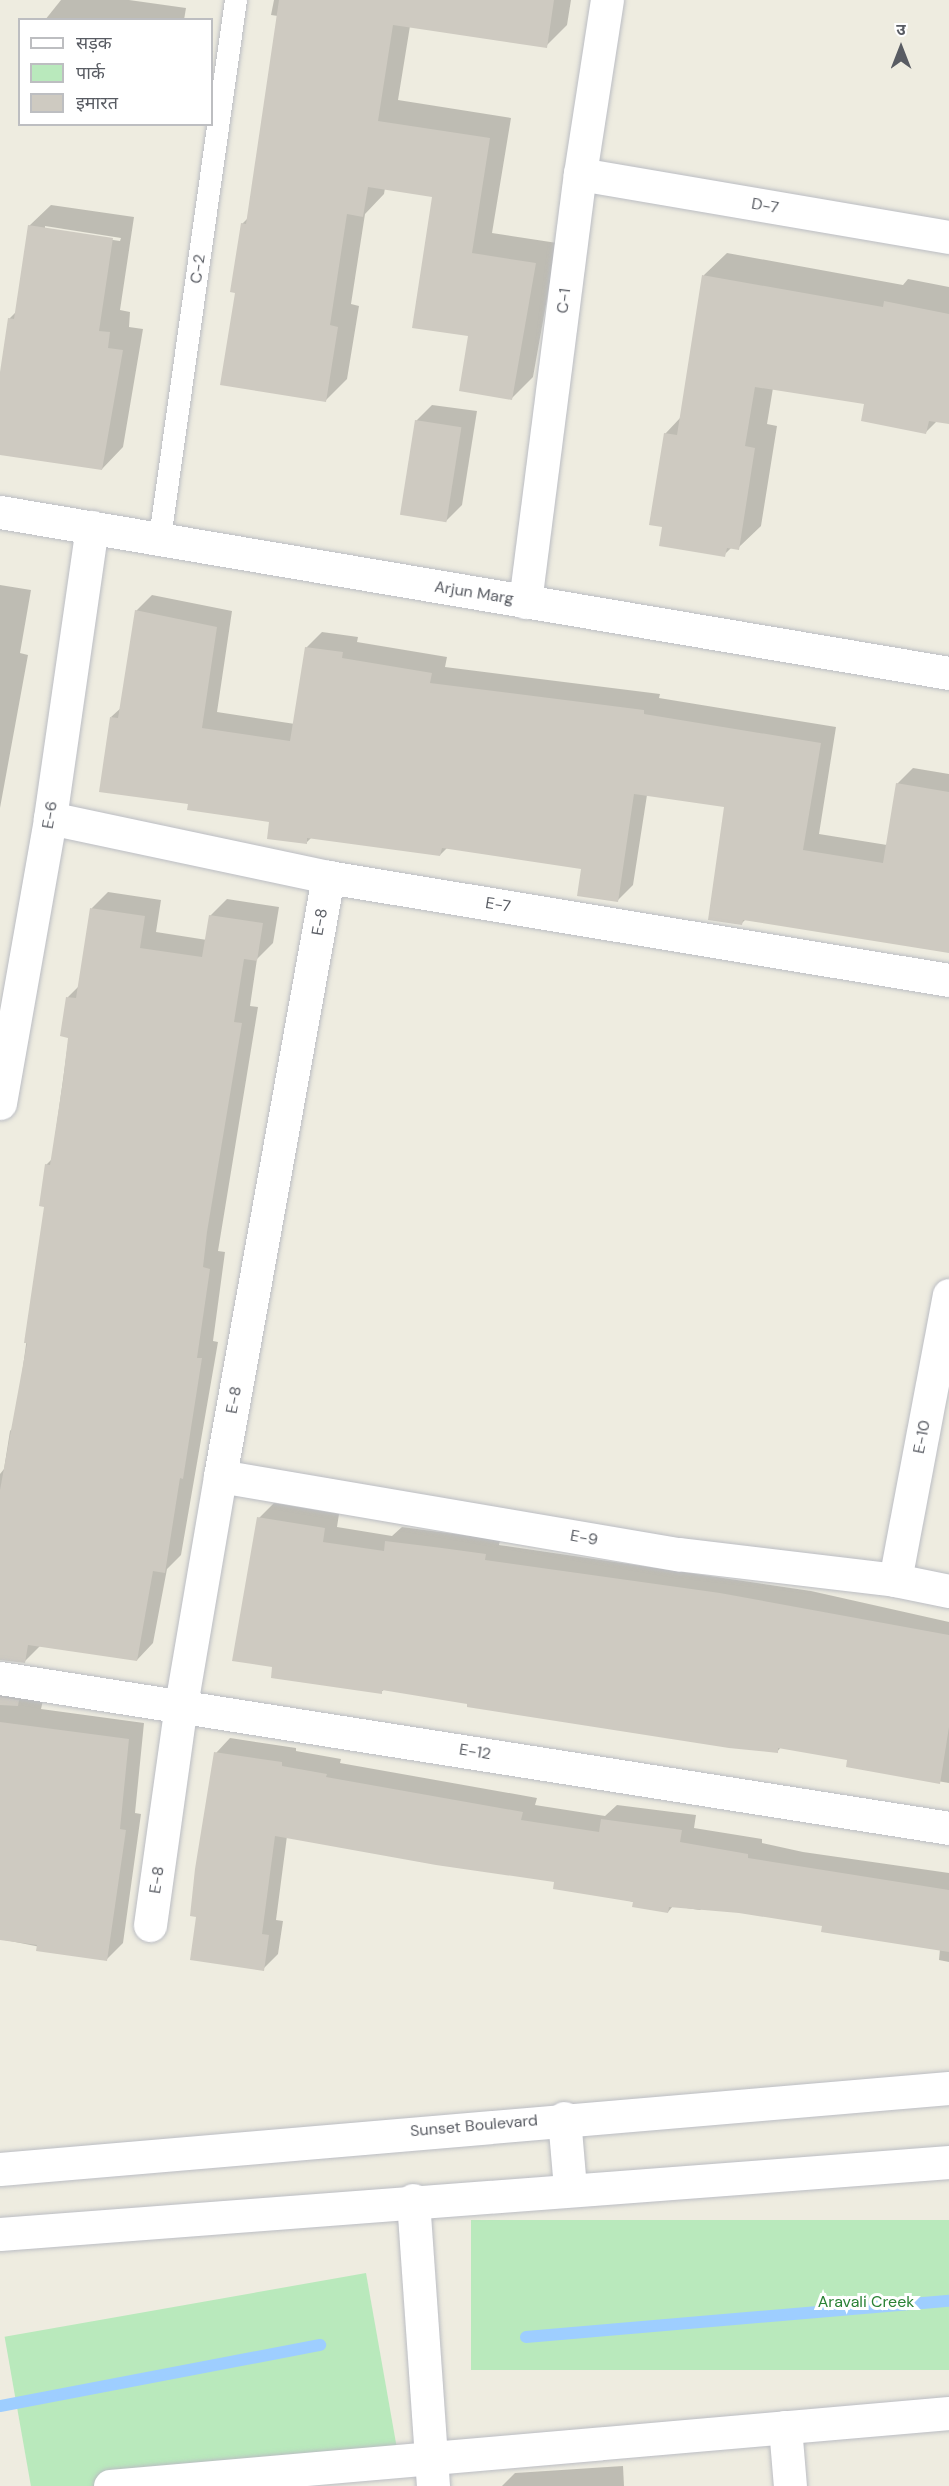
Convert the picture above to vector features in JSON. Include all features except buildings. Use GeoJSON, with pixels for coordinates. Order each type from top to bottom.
{"type":"FeatureCollection","features":[{"type":"Feature","properties":{"kind":"street","name":"C-1"},"geometry":{"type":"LineString","coordinates":[[525,602],[580,174],[607,0]]}},
{"type":"Feature","properties":{"kind":"street","name":"D-7"},"geometry":{"type":"LineString","coordinates":[[580,174],[949,237]]}},
{"type":"Feature","properties":{"kind":"street","name":"Arjun Marg"},"geometry":{"type":"LineString","coordinates":[[0,512],[949,673]]}},
{"type":"Feature","properties":{"kind":"street","name":"E-6"},"geometry":{"type":"LineString","coordinates":[[0,1102],[50,818],[92,527]]}},
{"type":"Feature","properties":{"kind":"street","name":"E-7"},"geometry":{"type":"LineString","coordinates":[[50,818],[328,877],[949,980]]}},
{"type":"Feature","properties":{"kind":"street","name":"E-8"},"geometry":{"type":"LineString","coordinates":[[150,1925],[181,1705],[328,877]]}},
{"type":"Feature","properties":{"kind":"street","name":"E-10"},"geometry":{"type":"LineString","coordinates":[[895,1580],[949,1295]]}},
{"type":"Feature","properties":{"kind":"street","name":"E-9"},"geometry":{"type":"LineString","coordinates":[[220,1476],[678,1554],[895,1580],[949,1591]]}},
{"type":"Feature","properties":{"kind":"street","name":"E-12"},"geometry":{"type":"LineString","coordinates":[[0,1678],[949,1828]]}},
{"type":"Feature","properties":{"kind":"street","name":"Sunset Boulevard"},"geometry":{"type":"LineString","coordinates":[[0,2169],[564,2118],[949,2088]]}},
{"type":"Feature","properties":{"kind":"street"},"geometry":{"type":"LineString","coordinates":[[564,2118],[570,2188]]}},
{"type":"Feature","properties":{"kind":"street"},"geometry":{"type":"LineString","coordinates":[[0,2234],[570,2188],[949,2162]]}},
{"type":"Feature","properties":{"kind":"street"},"geometry":{"type":"LineString","coordinates":[[413,2200],[432,2473]]}},
{"type":"Feature","properties":{"kind":"street"},"geometry":{"type":"LineString","coordinates":[[110,2486],[432,2473],[785,2427],[949,2413]]}},
{"type":"Feature","properties":{"kind":"street"},"geometry":{"type":"LineString","coordinates":[[785,2427],[790,2486]]}},
{"type":"Feature","properties":{"kind":"lane","name":"C-2"},"geometry":{"type":"LineString","coordinates":[[160,538],[236,0]]}},
{"type":"Feature","properties":{"kind":"green space","name":"Aravali Creek"},"geometry":{"type":"Polygon","coordinates":[[[471,2220],[949,2220],[949,2370],[471,2370],[471,2220]]]}},
{"type":"Feature","properties":{"kind":"green space"},"geometry":{"type":"Polygon","coordinates":[[[366,2273],[396,2445],[166,2486],[31,2486],[5,2337],[366,2273]]]}},
{"type":"Feature","properties":{"kind":"waterway"},"geometry":{"type":"LineString","coordinates":[[526,2337],[949,2301]]}},
{"type":"Feature","properties":{"kind":"waterway"},"geometry":{"type":"LineString","coordinates":[[0,2406],[320,2345]]}}]}
